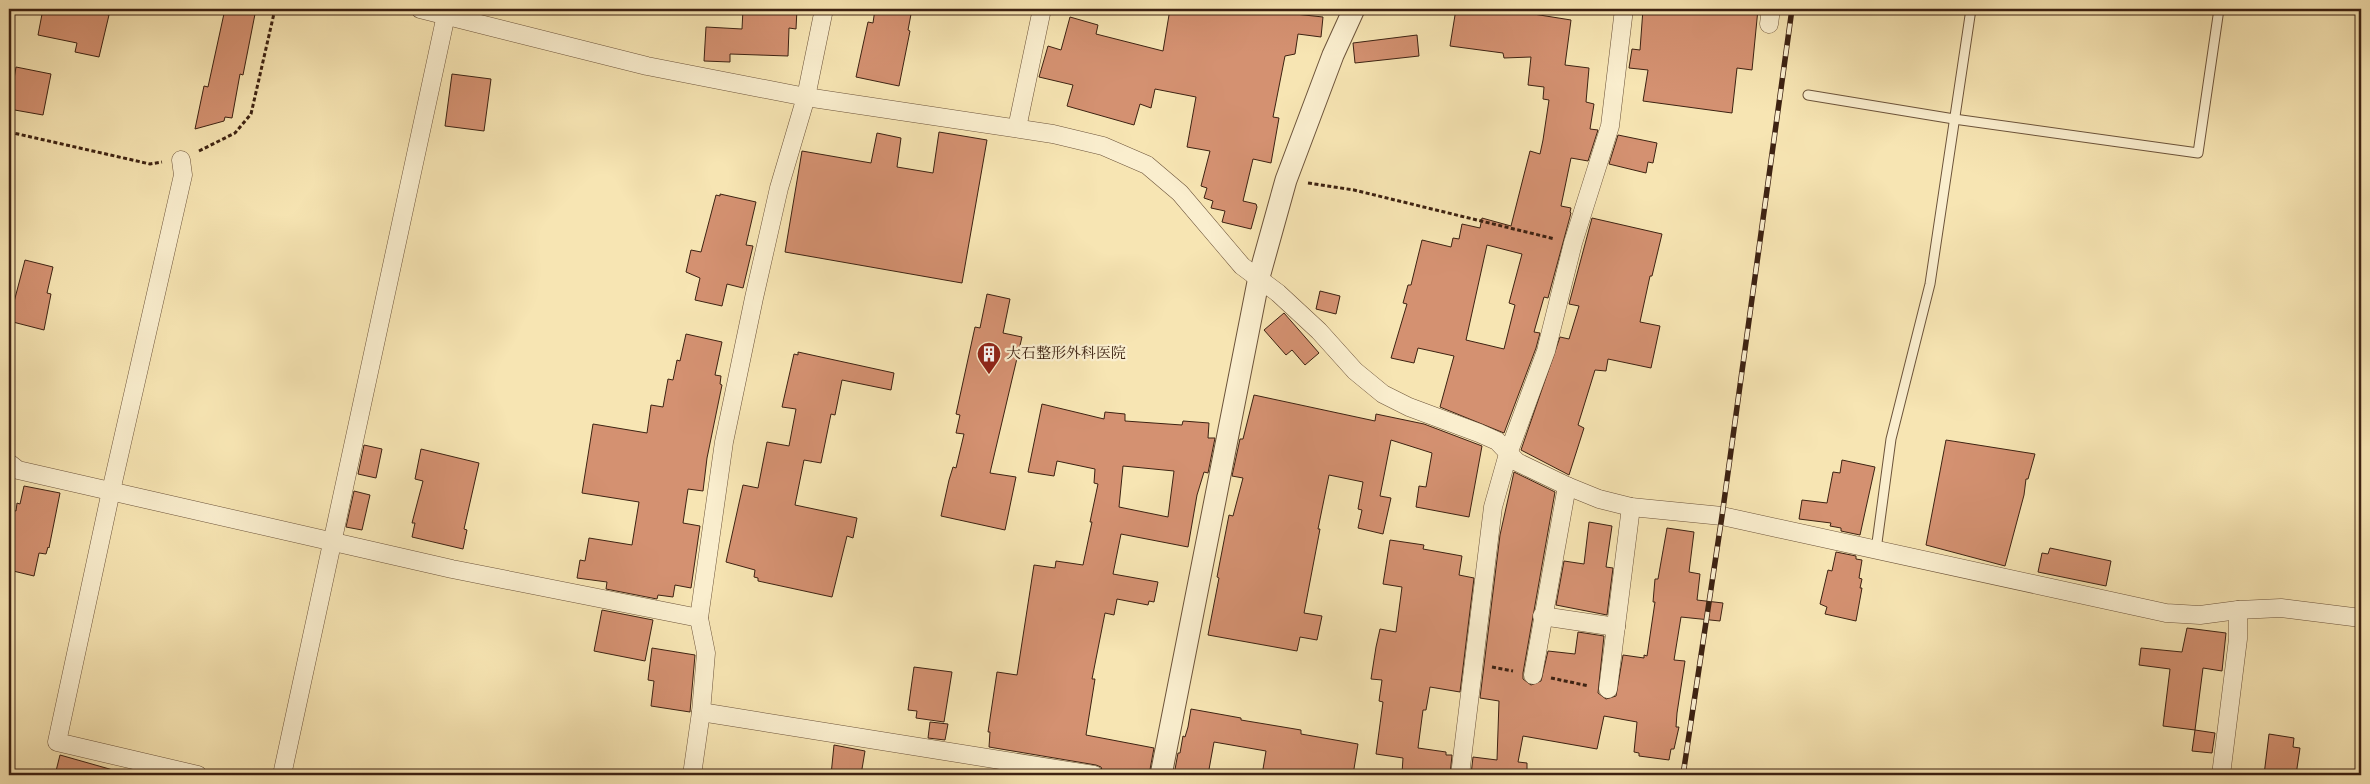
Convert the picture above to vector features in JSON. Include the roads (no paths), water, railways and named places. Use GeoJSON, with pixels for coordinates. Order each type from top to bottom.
{"type":"FeatureCollection","features":[{"type":"Feature","properties":{"kind":"street"},"geometry":{"type":"LineString","coordinates":[[420,9],[647,66],[806,97],[1054,134],[1103,146],[1147,165],[1180,193],[1242,266],[1259,277],[1319,331],[1355,371],[1383,394],[1409,407],[1479,433],[1497,442],[1517,462],[1567,486],[1600,499],[1631,507],[1722,516],[2166,613],[2200,615],[2238,610],[2281,608],[2361,618]]}},
{"type":"Feature","properties":{"kind":"street"},"geometry":{"type":"LineString","coordinates":[[692,775],[701,712],[706,653],[699,618],[724,442],[779,188],[806,97],[824,9]]}},
{"type":"Feature","properties":{"kind":"street"},"geometry":{"type":"LineString","coordinates":[[1017,128],[1042,9]]}},
{"type":"Feature","properties":{"kind":"street"},"geometry":{"type":"LineString","coordinates":[[1161,775],[1259,277],[1286,180],[1333,54],[1354,9]]}},
{"type":"Feature","properties":{"kind":"street"},"geometry":{"type":"LineString","coordinates":[[1460,775],[1493,507],[1508,454],[1546,351],[1573,243],[1610,126],[1624,9]]}},
{"type":"Feature","properties":{"kind":"street"},"geometry":{"type":"LineString","coordinates":[[282,775],[446,15]]}},
{"type":"Feature","properties":{"kind":"street"},"geometry":{"type":"LineString","coordinates":[[181,160],[183,175],[111,491],[57,742],[198,775]]}},
{"type":"Feature","properties":{"kind":"street"},"geometry":{"type":"LineString","coordinates":[[9,462],[18,470],[452,569],[699,618]]}},
{"type":"Feature","properties":{"kind":"street"},"geometry":{"type":"LineString","coordinates":[[1533,675],[1542,616],[1567,486]]}},
{"type":"Feature","properties":{"kind":"street"},"geometry":{"type":"LineString","coordinates":[[1608,689],[1631,507]]}},
{"type":"Feature","properties":{"kind":"street"},"geometry":{"type":"LineString","coordinates":[[2221,775],[2238,639],[2238,610]]}},
{"type":"Feature","properties":{"kind":"street"},"geometry":{"type":"LineString","coordinates":[[1542,616],[1616,627]]}},
{"type":"Feature","properties":{"kind":"street"},"geometry":{"type":"LineString","coordinates":[[701,712],[1094,775]]}},
{"type":"Feature","properties":{"kind":"lane"},"geometry":{"type":"LineString","coordinates":[[1876,550],[1891,440],[1930,284],[1971,9]]}},
{"type":"Feature","properties":{"kind":"lane"},"geometry":{"type":"LineString","coordinates":[[1808,95],[1954,119],[2198,153],[2219,9]]}},
{"type":"Feature","properties":{"kind":"railway"},"geometry":{"type":"LineString","coordinates":[[1683,775],[1722,516],[1792,9]]}},
{"type":"Feature","properties":{"kind":"place","name":"大石整形外科医院"},"geometry":{"type":"Point","coordinates":[989,375]}}]}
